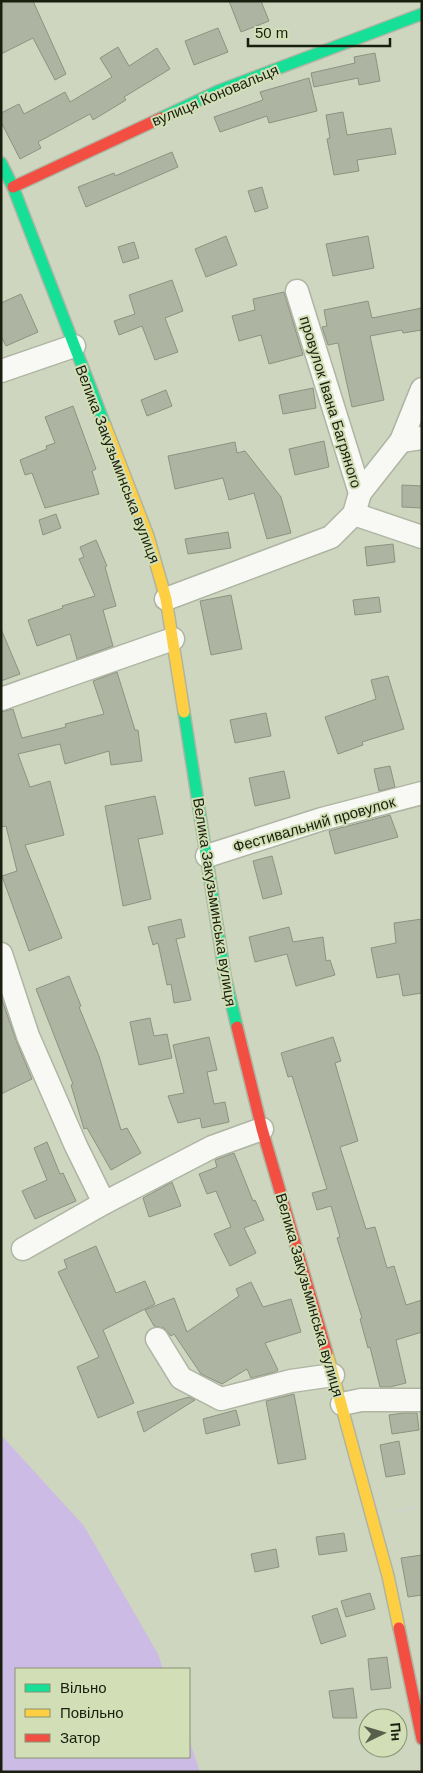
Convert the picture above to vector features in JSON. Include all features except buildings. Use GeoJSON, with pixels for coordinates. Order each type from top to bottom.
{"type":"FeatureCollection","features":[{"type":"Feature","properties":{"kind":"street","name":"вулиця Коновальця"},"geometry":{"type":"LineString","coordinates":[[13,187],[218,91],[422,14]]}},
{"type":"Feature","properties":{"kind":"street","name":"Велика Закузьминська вулиця"},"geometry":{"type":"LineString","coordinates":[[1,163],[13,187],[148,536],[166,599],[225,976],[262,1129],[373,1516],[419,1710],[422,1739]]}},
{"type":"Feature","properties":{"kind":"street","name":"провулок Івана Багряного"},"geometry":{"type":"LineString","coordinates":[[166,599],[331,537],[354,514],[360,493],[297,291]]}},
{"type":"Feature","properties":{"kind":"street"},"geometry":{"type":"LineString","coordinates":[[1,371],[74,346]]}},
{"type":"Feature","properties":{"kind":"street"},"geometry":{"type":"LineString","coordinates":[[360,493],[411,440],[422,389]]}},
{"type":"Feature","properties":{"kind":"street"},"geometry":{"type":"LineString","coordinates":[[354,514],[422,537]]}},
{"type":"Feature","properties":{"kind":"street"},"geometry":{"type":"LineString","coordinates":[[1,698],[173,639]]}},
{"type":"Feature","properties":{"kind":"street","name":"Фестивальний провулок"},"geometry":{"type":"LineString","coordinates":[[207,856],[322,819],[422,793]]}},
{"type":"Feature","properties":{"kind":"street"},"geometry":{"type":"LineString","coordinates":[[1,954],[28,1036],[76,1146],[104,1203]]}},
{"type":"Feature","properties":{"kind":"street"},"geometry":{"type":"LineString","coordinates":[[23,1250],[104,1203],[212,1147],[262,1129]]}},
{"type":"Feature","properties":{"kind":"street"},"geometry":{"type":"LineString","coordinates":[[157,1339],[180,1378],[221,1400],[291,1381],[333,1375]]}},
{"type":"Feature","properties":{"kind":"street"},"geometry":{"type":"LineString","coordinates":[[342,1404],[361,1400],[422,1400]]}},
{"type":"Feature","properties":{"kind":"path"},"geometry":{"type":"LineString","coordinates":[[373,1516],[422,1506]]}},
{"type":"Feature","properties":{"kind":"shaded area"},"geometry":{"type":"Polygon","coordinates":[[[1,1435],[84,1526],[158,1654],[163,1668],[15,1668],[15,1758],[190,1758],[190,1742],[200,1772],[1,1772],[1,1435]]]}},
{"type":"Feature","properties":{"kind":"traffic: fast"},"geometry":{"type":"LineString","coordinates":[[161,118],[218,91],[422,14]]}},
{"type":"Feature","properties":{"kind":"traffic: fast"},"geometry":{"type":"LineString","coordinates":[[1,163],[13,187],[105,425]]}},
{"type":"Feature","properties":{"kind":"traffic: fast"},"geometry":{"type":"LineString","coordinates":[[184,712],[225,976],[237,1027]]}},
{"type":"Feature","properties":{"kind":"traffic: slow"},"geometry":{"type":"LineString","coordinates":[[105,425],[148,536],[166,599],[184,712]]}},
{"type":"Feature","properties":{"kind":"traffic: slow"},"geometry":{"type":"LineString","coordinates":[[327,1353],[388,1576],[399,1628]]}},
{"type":"Feature","properties":{"kind":"traffic: jam"},"geometry":{"type":"LineString","coordinates":[[13,187],[161,118]]}},
{"type":"Feature","properties":{"kind":"traffic: jam"},"geometry":{"type":"LineString","coordinates":[[237,1027],[262,1129],[327,1353]]}},
{"type":"Feature","properties":{"kind":"traffic: jam"},"geometry":{"type":"LineString","coordinates":[[399,1628],[422,1739]]}}]}
